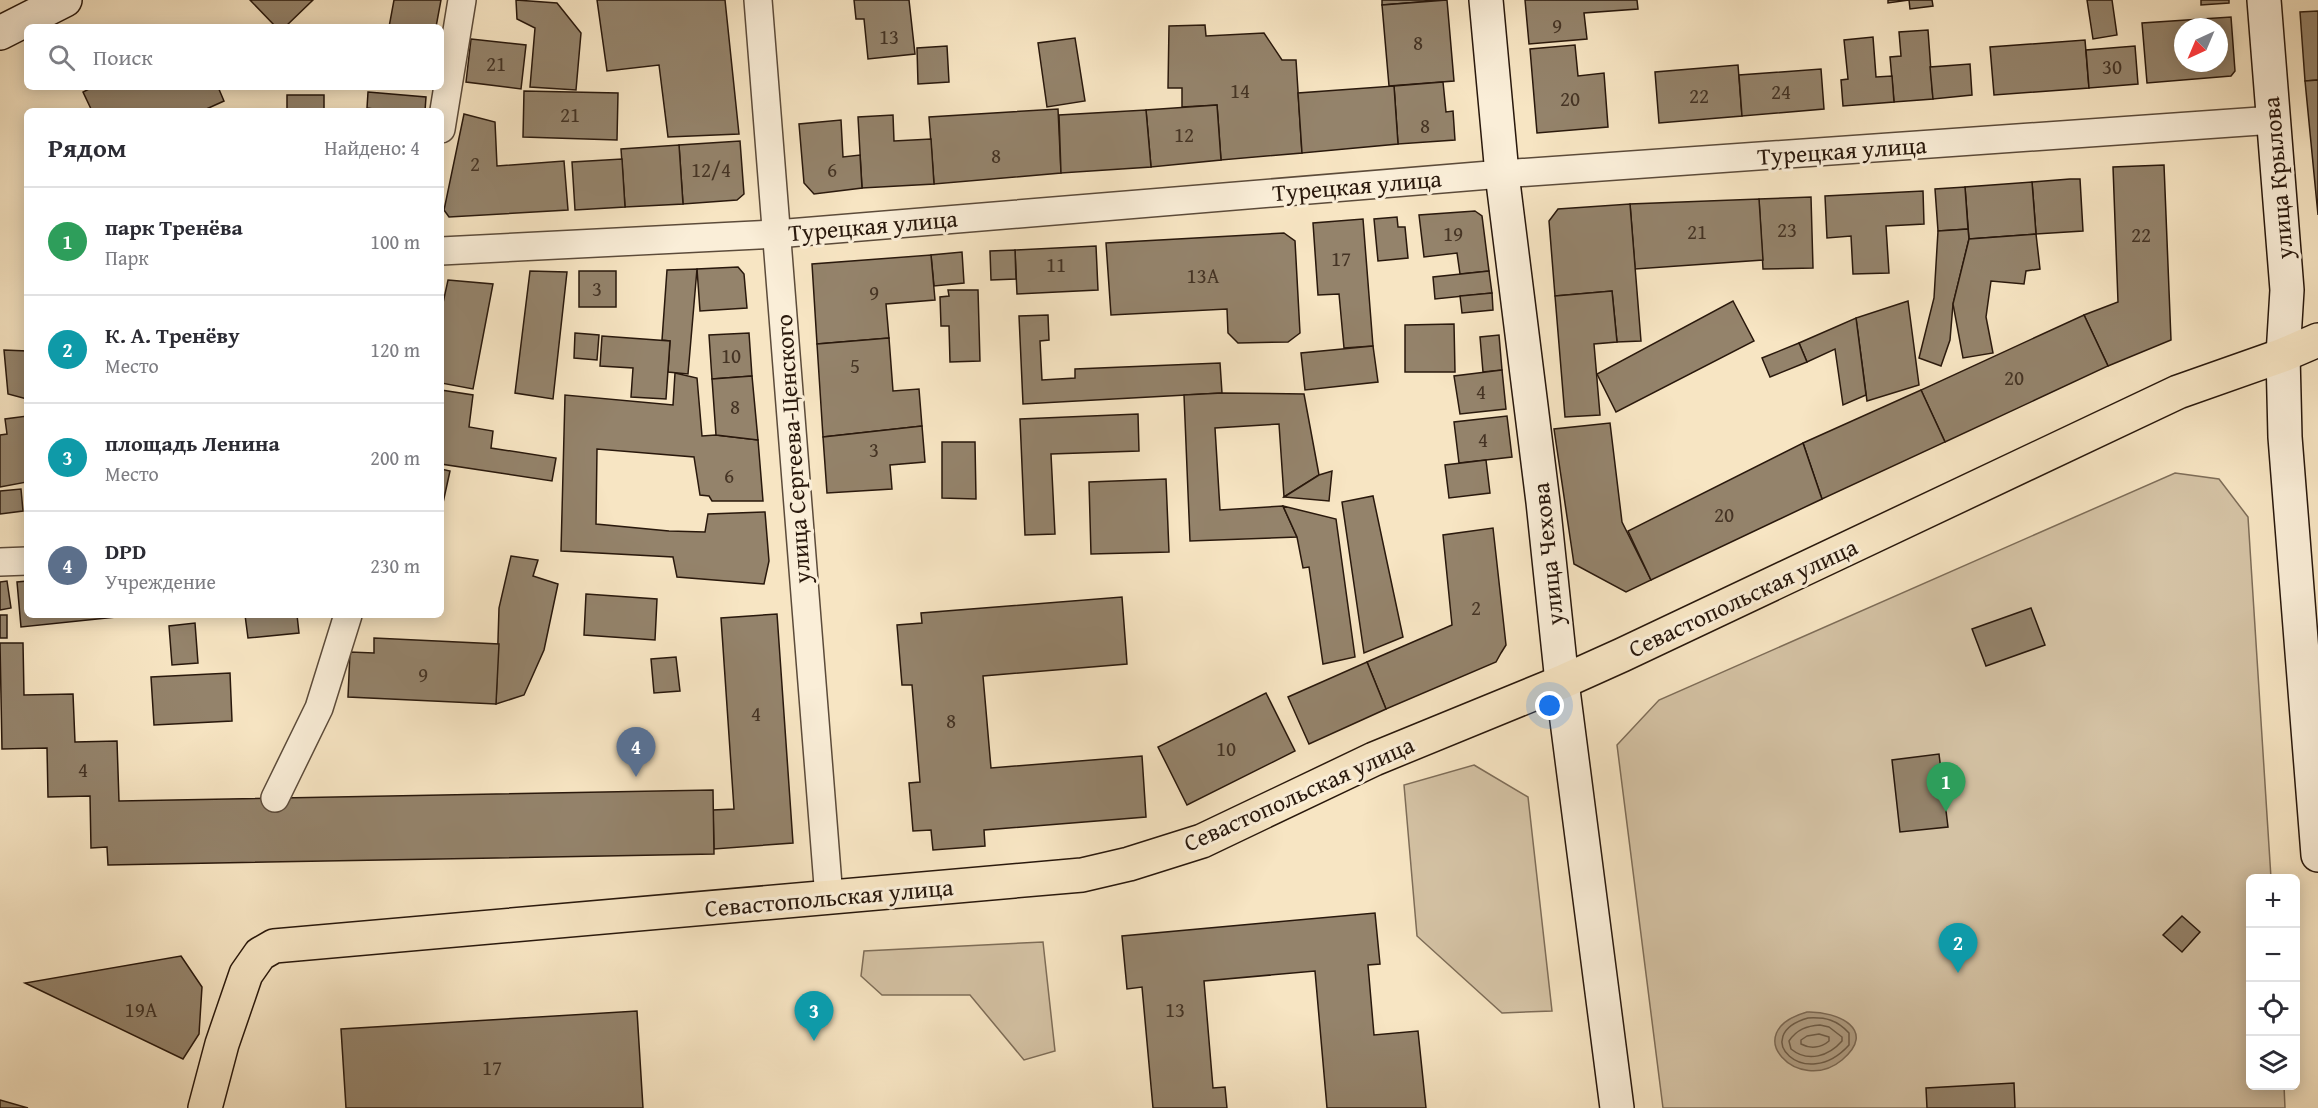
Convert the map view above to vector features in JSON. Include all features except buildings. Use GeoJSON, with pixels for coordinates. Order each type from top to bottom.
{"type":"FeatureCollection","features":[{"type":"Feature","properties":{"kind":"main road"},"geometry":{"type":"LineString","coordinates":[[0,33],[65,0]]}},
{"type":"Feature","properties":{"kind":"main road","name":"улица Чехова"},"geometry":{"type":"LineString","coordinates":[[1486,0],[1502,174],[1544,502],[1562,682],[1617,1108]]}},
{"type":"Feature","properties":{"kind":"main road","name":"улица Крылова"},"geometry":{"type":"LineString","coordinates":[[2264,0],[2287,290],[2283,355],[2285,437],[2318,855]]}},
{"type":"Feature","properties":{"kind":"main road","name":"Севастопольская улица"},"geometry":{"type":"LineString","coordinates":[[205,1108],[222,1044],[246,974],[260,954],[274,946],[1082,875],[1129,864],[1202,841],[1374,759],[1562,682],[2178,392],[2283,355],[2318,340]]}},
{"type":"Feature","properties":{"kind":"street"},"geometry":{"type":"LineString","coordinates":[[444,111],[462,0]]}},
{"type":"Feature","properties":{"kind":"street","name":"улица Сергеева-Ценского"},"geometry":{"type":"LineString","coordinates":[[758,0],[829,898]]}},
{"type":"Feature","properties":{"kind":"street","name":"Турецкая улица"},"geometry":{"type":"LineString","coordinates":[[444,251],[776,234],[1502,174],[2274,120]]}},
{"type":"Feature","properties":{"kind":"street"},"geometry":{"type":"LineString","coordinates":[[0,562],[24,561]]}},
{"type":"Feature","properties":{"kind":"street"},"geometry":{"type":"LineString","coordinates":[[275,798],[319,708],[347,618]]}},
{"type":"Feature","properties":{"kind":"shaded area"},"geometry":{"type":"Polygon","coordinates":[[[2175,473],[2219,479],[2248,517],[2271,874],[2246,874],[2246,1090],[2284,1090],[2285,1108],[1663,1108],[1617,745],[1659,700],[2175,473]]]}},
{"type":"Feature","properties":{"kind":"shaded area"},"geometry":{"type":"Polygon","coordinates":[[[1474,765],[1528,797],[1552,1011],[1502,1013],[1417,936],[1404,785],[1474,765]]]}},
{"type":"Feature","properties":{"kind":"shaded area"},"geometry":{"type":"Polygon","coordinates":[[[1043,942],[1055,1051],[1024,1060],[970,995],[882,995],[861,976],[864,951],[1043,942]]]}},
{"type":"Feature","properties":{"kind":"water"},"geometry":{"type":"Polygon","coordinates":[[[1807,1012],[1831,1015],[1850,1024],[1855,1031],[1856,1040],[1852,1049],[1842,1060],[1825,1069],[1808,1070],[1793,1066],[1782,1057],[1776,1045],[1776,1033],[1786,1021],[1807,1012]]]}},
{"type":"Feature","properties":{"kind":"place","name":"DPD"},"geometry":{"type":"Point","coordinates":[636,777]}},
{"type":"Feature","properties":{"kind":"place","name":"парк Тренёва"},"geometry":{"type":"Point","coordinates":[1946,812]}},
{"type":"Feature","properties":{"kind":"place","name":"К. А. Тренёву"},"geometry":{"type":"Point","coordinates":[1958,973]}},
{"type":"Feature","properties":{"kind":"place","name":"площадь Ленина"},"geometry":{"type":"Point","coordinates":[814,1041]}}]}
